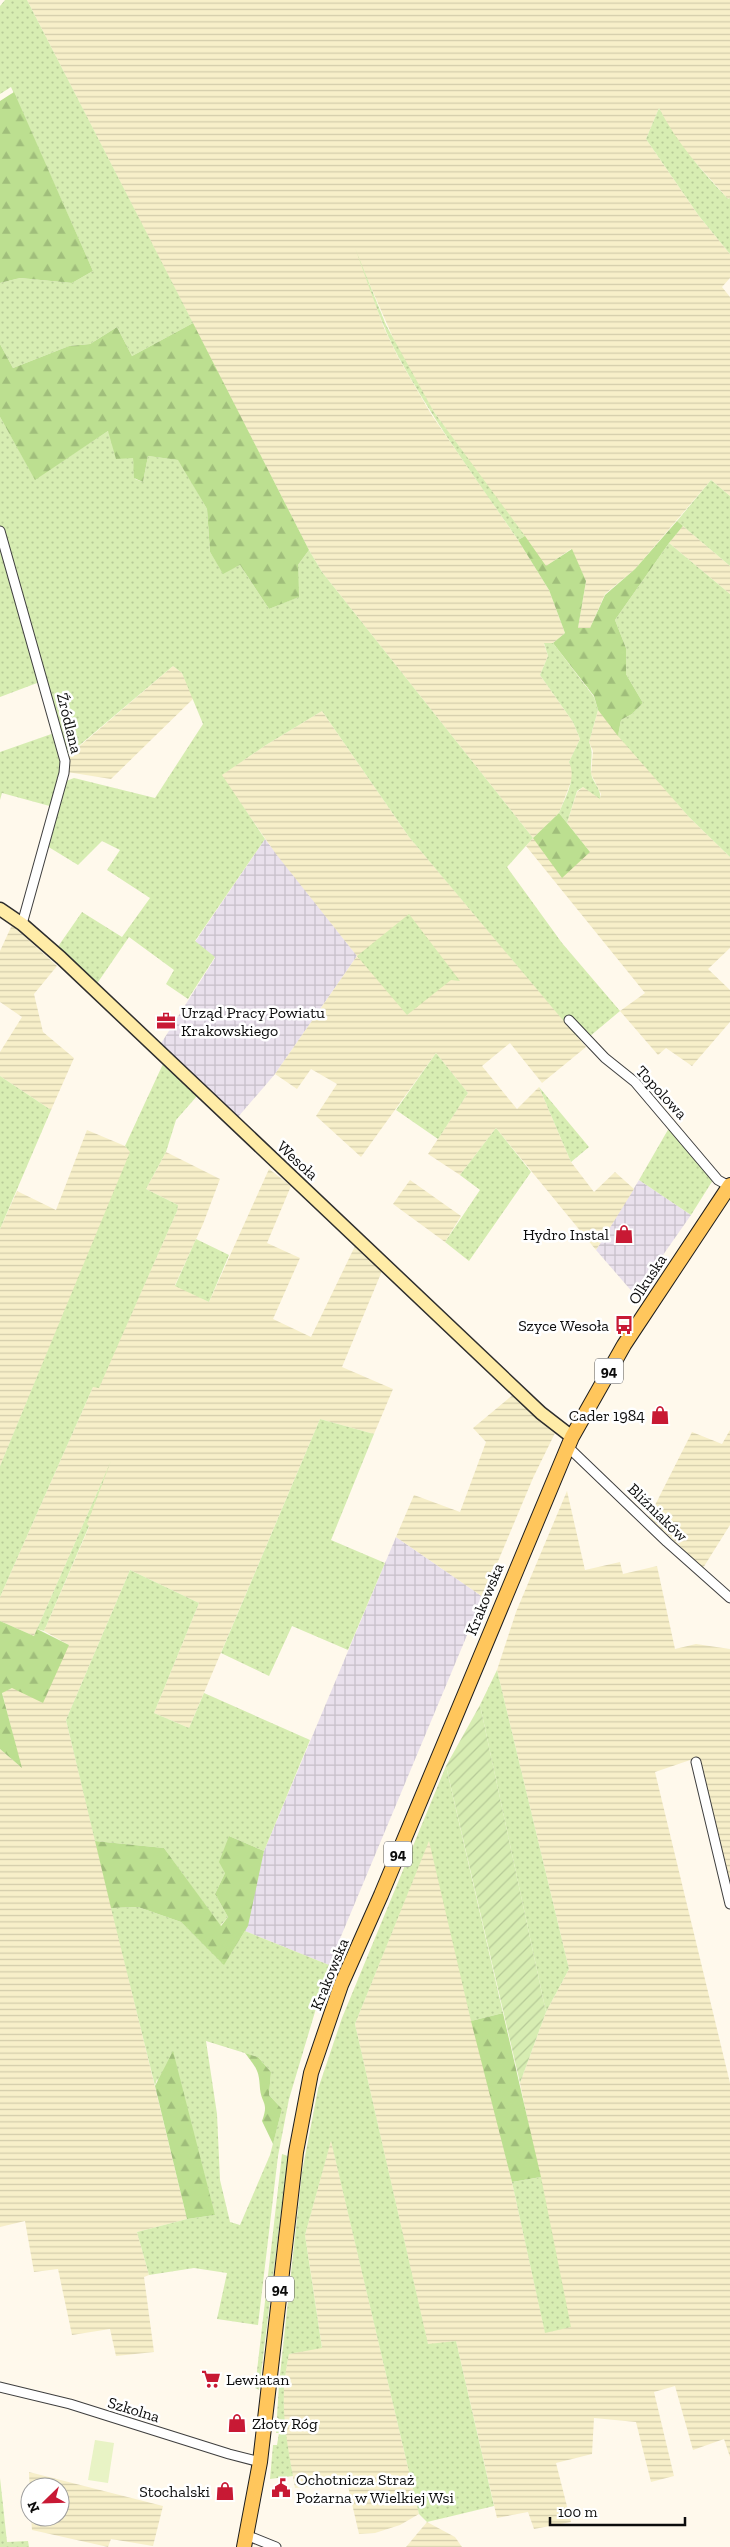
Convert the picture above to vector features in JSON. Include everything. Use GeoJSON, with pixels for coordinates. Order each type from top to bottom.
{"type":"FeatureCollection","features":[{"type":"Feature","properties":{"kind":"main road","name":"Olkuska"},"geometry":{"type":"LineString","coordinates":[[569,1442],[624,1345],[730,1186]]}},
{"type":"Feature","properties":{"kind":"main road","name":"Krakowska"},"geometry":{"type":"LineString","coordinates":[[245,2541],[260,2462],[296,2152],[311,2073],[341,1985],[381,1895],[569,1442]]}},
{"type":"Feature","properties":{"kind":"street","name":"Źródlana"},"geometry":{"type":"LineString","coordinates":[[0,531],[65,761],[62,782],[22,924]]}},
{"type":"Feature","properties":{"kind":"street","name":"Wesoła"},"geometry":{"type":"LineString","coordinates":[[0,909],[22,924],[541,1413],[569,1442]]}},
{"type":"Feature","properties":{"kind":"street","name":"Topolowa"},"geometry":{"type":"LineString","coordinates":[[569,1020],[605,1058],[635,1082],[718,1180],[730,1186]]}},
{"type":"Feature","properties":{"kind":"street","name":"Bliźniaków"},"geometry":{"type":"LineString","coordinates":[[569,1442],[667,1542],[730,1598]]}},
{"type":"Feature","properties":{"kind":"street"},"geometry":{"type":"LineString","coordinates":[[696,1762],[730,1904]]}},
{"type":"Feature","properties":{"kind":"street","name":"Szkolna"},"geometry":{"type":"LineString","coordinates":[[0,2388],[70,2404],[260,2462]]}},
{"type":"Feature","properties":{"kind":"street"},"geometry":{"type":"LineString","coordinates":[[245,2541],[276,2547]]}},
{"type":"Feature","properties":{"kind":"shaded area"},"geometry":{"type":"Polygon","coordinates":[[[27,0],[730,0],[730,198],[728,199],[672,134],[659,108],[646,139],[699,216],[730,254],[730,278],[722,287],[730,297],[730,496],[711,480],[635,569],[605,594],[590,628],[578,628],[586,581],[571,549],[545,567],[434,412],[401,356],[363,269],[384,328],[398,357],[431,414],[518,540],[549,590],[565,633],[553,643],[544,644],[548,656],[540,675],[573,722],[580,739],[569,762],[573,770],[572,779],[559,813],[533,838],[322,572],[27,0]]]}},
{"type":"Feature","properties":{"kind":"shaded area"},"geometry":{"type":"Polygon","coordinates":[[[683,526],[730,566],[730,594],[669,543],[683,526]]]}},
{"type":"Feature","properties":{"kind":"shaded area"},"geometry":{"type":"Polygon","coordinates":[[[173,666],[182,673],[194,698],[111,779],[67,772],[68,756],[173,666]]]}},
{"type":"Feature","properties":{"kind":"shaded area"},"geometry":{"type":"Polygon","coordinates":[[[598,710],[689,817],[730,857],[730,948],[708,969],[730,990],[730,1022],[692,1066],[666,1048],[658,1055],[620,1011],[645,993],[526,846],[533,838],[590,852],[567,823],[577,792],[583,787],[600,798],[601,794],[591,774],[593,751],[589,742],[598,710]]]}},
{"type":"Feature","properties":{"kind":"shaded area"},"geometry":{"type":"Polygon","coordinates":[[[322,711],[409,837],[586,1047],[542,1083],[510,1043],[482,1066],[517,1109],[539,1087],[571,1162],[594,1192],[615,1172],[634,1189],[596,1250],[496,1128],[460,1175],[428,1154],[468,1093],[436,1053],[361,1157],[316,1116],[337,1084],[311,1069],[297,1089],[275,1074],[357,956],[276,854],[221,775],[322,711]]]}},
{"type":"Feature","properties":{"kind":"shaded area"},"geometry":{"type":"Polygon","coordinates":[[[265,839],[357,956],[275,1074],[238,1117],[160,1045],[215,958],[195,942],[265,839]]]}},
{"type":"Feature","properties":{"kind":"shaded area"},"geometry":{"type":"Polygon","coordinates":[[[12,925],[57,966],[34,994],[43,1032],[74,1058],[51,1110],[0,1076],[0,1052],[22,1017],[0,1002],[0,951],[12,925]]]}},
{"type":"Feature","properties":{"kind":"shaded area"},"geometry":{"type":"Polygon","coordinates":[[[87,1130],[125,1146],[131,1152],[0,1466],[0,1229],[17,1191],[56,1210],[87,1130]]]}},
{"type":"Feature","properties":{"kind":"shaded area"},"geometry":{"type":"Polygon","coordinates":[[[166,1152],[220,1179],[203,1224],[175,1285],[209,1302],[269,1169],[291,1186],[267,1243],[300,1258],[273,1319],[311,1337],[355,1246],[382,1271],[342,1367],[393,1389],[374,1434],[320,1419],[189,1728],[154,1713],[199,1603],[130,1570],[66,1720],[187,2219],[137,2232],[149,2275],[144,2277],[154,2352],[116,2356],[110,2329],[72,2335],[58,2269],[34,2272],[25,2221],[0,2227],[0,1749],[21,1767],[2,1692],[12,1688],[69,1645],[44,1631],[89,1527],[86,1524],[104,1477],[34,1636],[0,1621],[0,1597],[93,1387],[99,1387],[177,1211],[178,1205],[146,1189],[166,1152]]]}},
{"type":"Feature","properties":{"kind":"shaded area"},"geometry":{"type":"Polygon","coordinates":[[[410,1180],[461,1216],[445,1242],[393,1204],[410,1180]]]}},
{"type":"Feature","properties":{"kind":"shaded area"},"geometry":{"type":"Polygon","coordinates":[[[639,1180],[691,1215],[635,1295],[596,1250],[639,1180]]]}},
{"type":"Feature","properties":{"kind":"shaded area"},"geometry":{"type":"Polygon","coordinates":[[[514,1394],[555,1433],[533,1478],[483,1597],[396,1537],[414,1495],[460,1512],[486,1442],[473,1428],[514,1394]]]}},
{"type":"Feature","properties":{"kind":"shaded area"},"geometry":{"type":"Polygon","coordinates":[[[730,1430],[730,1525],[703,1568],[649,1517],[692,1432],[722,1444],[730,1430]]]}},
{"type":"Feature","properties":{"kind":"shaded area"},"geometry":{"type":"Polygon","coordinates":[[[567,1491],[585,1570],[620,1562],[623,1574],[657,1566],[675,1649],[696,1644],[730,1649],[730,1885],[699,1757],[655,1772],[730,2083],[730,2457],[724,2439],[693,2450],[675,2386],[654,2392],[674,2476],[651,2482],[636,2422],[594,2418],[592,2454],[556,2463],[571,2522],[534,2529],[528,2512],[497,2518],[456,2341],[428,2345],[355,2024],[429,1840],[512,2182],[545,2332],[570,2327],[520,2083],[546,2012],[569,1969],[497,1670],[516,1612],[567,1491]]]}},
{"type":"Feature","properties":{"kind":"shaded area"},"geometry":{"type":"Polygon","coordinates":[[[396,1537],[483,1597],[329,1965],[245,1931],[264,1851],[396,1537]]]}},
{"type":"Feature","properties":{"kind":"shaded area"},"geometry":{"type":"Polygon","coordinates":[[[331,2140],[419,2514],[400,2525],[375,2533],[359,2534],[347,2482],[295,2488],[284,2427],[283,2383],[289,2354],[322,2347],[305,2235],[331,2140]]]}},
{"type":"Feature","properties":{"kind":"shaded area"},"geometry":{"type":"Polygon","coordinates":[[[29,2472],[49,2477],[29,2477],[29,2472]]]}},
{"type":"Feature","properties":{"kind":"shaded area"},"geometry":{"type":"Polygon","coordinates":[[[70,2482],[163,2506],[153,2546],[111,2539],[108,2547],[32,2530],[32,2527],[70,2527],[70,2482]]]}},
{"type":"Feature","properties":{"kind":"shaded area"},"geometry":{"type":"Polygon","coordinates":[[[427,2522],[455,2537],[462,2547],[406,2547],[427,2522]]]}},
{"type":"Feature","properties":{"kind":"green space"},"geometry":{"type":"Polygon","coordinates":[[[5,0],[27,0],[193,323],[132,356],[117,327],[90,344],[69,346],[13,368],[0,344],[0,283],[20,278],[72,283],[93,271],[11,87],[0,94],[0,6],[5,0]]]}},
{"type":"Feature","properties":{"kind":"green space"},"geometry":{"type":"Polygon","coordinates":[[[14,92],[93,271],[72,283],[20,278],[0,283],[0,101],[14,92]]]}},
{"type":"Feature","properties":{"kind":"green space"},"geometry":{"type":"Polygon","coordinates":[[[659,108],[690,156],[728,199],[730,198],[730,254],[699,216],[646,139],[659,108]]]}},
{"type":"Feature","properties":{"kind":"green space"},"geometry":{"type":"Polygon","coordinates":[[[355,248],[386,325],[434,412],[525,536],[518,540],[456,451],[412,382],[386,331],[355,248]]]}},
{"type":"Feature","properties":{"kind":"green space"},"geometry":{"type":"Polygon","coordinates":[[[193,323],[309,550],[298,565],[299,597],[269,609],[240,565],[223,574],[210,552],[207,509],[178,460],[148,456],[143,482],[134,478],[133,458],[116,459],[108,431],[35,480],[0,417],[0,344],[13,368],[69,346],[90,344],[117,327],[132,356],[193,323]]]}},
{"type":"Feature","properties":{"kind":"green space"},"geometry":{"type":"Polygon","coordinates":[[[0,417],[35,479],[108,431],[133,458],[135,479],[143,482],[148,456],[179,460],[207,509],[210,552],[223,573],[240,565],[269,609],[298,597],[298,565],[309,550],[322,572],[533,838],[507,867],[562,943],[620,1011],[589,1037],[577,1037],[409,837],[322,711],[266,745],[222,775],[265,839],[195,941],[215,957],[188,999],[166,984],[174,970],[129,937],[96,985],[57,948],[82,912],[122,937],[150,898],[107,870],[120,850],[102,841],[78,865],[47,846],[57,808],[2,793],[0,800],[0,752],[60,731],[45,680],[0,697],[0,417]],[[173,666],[68,755],[66,781],[74,778],[155,798],[203,724],[182,673],[173,666]]]}},
{"type":"Feature","properties":{"kind":"green space"},"geometry":{"type":"Polygon","coordinates":[[[711,480],[730,496],[730,566],[677,521],[711,480]]]}},
{"type":"Feature","properties":{"kind":"green space"},"geometry":{"type":"Polygon","coordinates":[[[677,521],[683,526],[615,620],[626,648],[626,674],[643,703],[632,714],[621,720],[618,736],[598,710],[594,696],[553,643],[565,633],[549,590],[518,540],[525,536],[546,566],[572,549],[586,581],[578,628],[590,628],[605,595],[635,569],[677,521]]]}},
{"type":"Feature","properties":{"kind":"green space"},"geometry":{"type":"Polygon","coordinates":[[[669,543],[730,594],[730,857],[689,817],[618,736],[621,720],[632,714],[643,703],[626,674],[626,648],[615,620],[669,543]]]}},
{"type":"Feature","properties":{"kind":"green space"},"geometry":{"type":"Polygon","coordinates":[[[544,643],[553,643],[594,697],[598,710],[589,742],[592,753],[591,773],[600,792],[600,799],[583,787],[577,791],[567,823],[559,813],[571,781],[572,775],[569,762],[580,739],[573,722],[540,675],[548,656],[544,643]]]}},
{"type":"Feature","properties":{"kind":"green space"},"geometry":{"type":"Polygon","coordinates":[[[559,813],[590,852],[562,878],[533,838],[559,813]]]}},
{"type":"Feature","properties":{"kind":"green space"},"geometry":{"type":"Polygon","coordinates":[[[409,914],[460,981],[451,980],[407,1015],[357,956],[409,914]]]}},
{"type":"Feature","properties":{"kind":"green space"},"geometry":{"type":"Polygon","coordinates":[[[436,1053],[468,1093],[438,1139],[396,1110],[436,1053]]]}},
{"type":"Feature","properties":{"kind":"green space"},"geometry":{"type":"Polygon","coordinates":[[[163,1064],[197,1096],[176,1120],[166,1152],[146,1189],[178,1205],[177,1211],[99,1388],[93,1387],[0,1597],[0,1466],[130,1152],[125,1146],[163,1064]]]}},
{"type":"Feature","properties":{"kind":"green space"},"geometry":{"type":"Polygon","coordinates":[[[0,1076],[51,1110],[0,1229],[0,1076]]]}},
{"type":"Feature","properties":{"kind":"green space"},"geometry":{"type":"Polygon","coordinates":[[[539,1087],[589,1147],[571,1162],[539,1087]]]}},
{"type":"Feature","properties":{"kind":"green space"},"geometry":{"type":"Polygon","coordinates":[[[496,1128],[531,1172],[469,1261],[445,1242],[480,1190],[460,1175],[496,1128]]]}},
{"type":"Feature","properties":{"kind":"green space"},"geometry":{"type":"Polygon","coordinates":[[[669,1128],[713,1180],[691,1215],[639,1180],[669,1128]]]}},
{"type":"Feature","properties":{"kind":"green space"},"geometry":{"type":"Polygon","coordinates":[[[196,1239],[229,1255],[209,1302],[175,1286],[196,1239]]]}},
{"type":"Feature","properties":{"kind":"green space"},"geometry":{"type":"Polygon","coordinates":[[[320,1419],[374,1434],[331,1540],[385,1563],[348,1650],[292,1626],[269,1676],[221,1653],[320,1419]]]}},
{"type":"Feature","properties":{"kind":"green space"},"geometry":{"type":"Polygon","coordinates":[[[111,1461],[87,1524],[89,1526],[44,1631],[37,1629],[111,1461]]]}},
{"type":"Feature","properties":{"kind":"green space"},"geometry":{"type":"Polygon","coordinates":[[[130,1570],[199,1603],[154,1713],[189,1728],[204,1693],[310,1740],[264,1851],[229,1836],[225,1873],[215,1894],[228,1917],[220,1926],[164,1848],[95,1841],[66,1720],[130,1570]]]}},
{"type":"Feature","properties":{"kind":"green space"},"geometry":{"type":"Polygon","coordinates":[[[0,1621],[34,1636],[37,1629],[69,1645],[43,1703],[12,1688],[2,1693],[22,1768],[0,1749],[0,1621]]]}},
{"type":"Feature","properties":{"kind":"green space"},"geometry":{"type":"Polygon","coordinates":[[[497,1670],[569,1969],[546,2012],[480,1705],[497,1670]]]}},
{"type":"Feature","properties":{"kind":"green space"},"geometry":{"type":"Polygon","coordinates":[[[480,1705],[546,2012],[520,2083],[446,1766],[480,1705]]]}},
{"type":"Feature","properties":{"kind":"green space"},"geometry":{"type":"Polygon","coordinates":[[[446,1766],[503,2013],[471,2021],[429,1841],[355,2024],[428,2344],[456,2341],[494,2506],[427,2522],[419,2514],[331,2141],[305,2235],[322,2348],[289,2354],[284,2385],[284,2415],[293,2476],[270,2479],[273,2445],[277,2445],[279,2433],[276,2433],[279,2384],[302,2172],[318,2089],[342,2018],[446,1766]]]}},
{"type":"Feature","properties":{"kind":"green space"},"geometry":{"type":"Polygon","coordinates":[[[229,1836],[264,1851],[248,1926],[224,1965],[181,1922],[138,1907],[111,1908],[95,1841],[164,1848],[221,1926],[228,1917],[215,1894],[225,1873],[219,1862],[229,1836]]]}},
{"type":"Feature","properties":{"kind":"green space"},"geometry":{"type":"Polygon","coordinates":[[[138,1907],[181,1922],[224,1964],[245,1931],[329,1965],[289,2099],[278,2156],[258,2325],[217,2319],[227,2273],[194,2268],[149,2275],[137,2232],[187,2219],[215,2215],[157,2079],[155,2086],[111,1908],[138,1907]],[[206,2041],[217,2114],[220,2180],[230,2222],[240,2225],[270,2155],[282,2109],[269,2095],[271,2072],[258,2057],[206,2041]]]}},
{"type":"Feature","properties":{"kind":"green space"},"geometry":{"type":"Polygon","coordinates":[[[503,2013],[541,2177],[512,2182],[471,2021],[503,2013]]]}},
{"type":"Feature","properties":{"kind":"green space"},"geometry":{"type":"Polygon","coordinates":[[[173,2051],[215,2215],[187,2219],[155,2086],[173,2051]]]}},
{"type":"Feature","properties":{"kind":"green space"},"geometry":{"type":"Polygon","coordinates":[[[245,2053],[258,2057],[271,2072],[269,2095],[282,2109],[273,2144],[262,2121],[265,2107],[258,2073],[245,2053]]]}},
{"type":"Feature","properties":{"kind":"green space"},"geometry":{"type":"Polygon","coordinates":[[[282,2154],[288,2156],[259,2390],[255,2388],[282,2154]]]}},
{"type":"Feature","properties":{"kind":"green space"},"geometry":{"type":"Polygon","coordinates":[[[541,2177],[571,2327],[545,2333],[512,2182],[541,2177]]]}},
{"type":"Feature","properties":{"kind":"green space"},"geometry":{"type":"Polygon","coordinates":[[[95,2440],[114,2443],[108,2483],[88,2480],[95,2440]]]}},
{"type":"Feature","properties":{"kind":"green space"},"geometry":{"type":"Polygon","coordinates":[[[0,2478],[7,2542],[28,2541],[29,2547],[0,2547],[0,2478]]]}},
{"type":"Feature","properties":{"kind":"place","name":"Urząd Pracy Powiatu Krakowskiego"},"geometry":{"type":"Point","coordinates":[166,1021]}},
{"type":"Feature","properties":{"kind":"place","name":"Hydro Instal"},"geometry":{"type":"Point","coordinates":[624,1234]}},
{"type":"Feature","properties":{"kind":"place","name":"Szyce Wesoła"},"geometry":{"type":"Point","coordinates":[624,1325]}},
{"type":"Feature","properties":{"kind":"place","name":"Cader 1984"},"geometry":{"type":"Point","coordinates":[660,1415]}},
{"type":"Feature","properties":{"kind":"place","name":"Lewiatan"},"geometry":{"type":"Point","coordinates":[211,2379]}},
{"type":"Feature","properties":{"kind":"place","name":"Złoty Róg"},"geometry":{"type":"Point","coordinates":[237,2423]}},
{"type":"Feature","properties":{"kind":"place","name":"Ochotnicza Straż Pożarna w Wielkiej Wsi"},"geometry":{"type":"Point","coordinates":[281,2488]}},
{"type":"Feature","properties":{"kind":"place","name":"Stochalski"},"geometry":{"type":"Point","coordinates":[225,2491]}}]}
